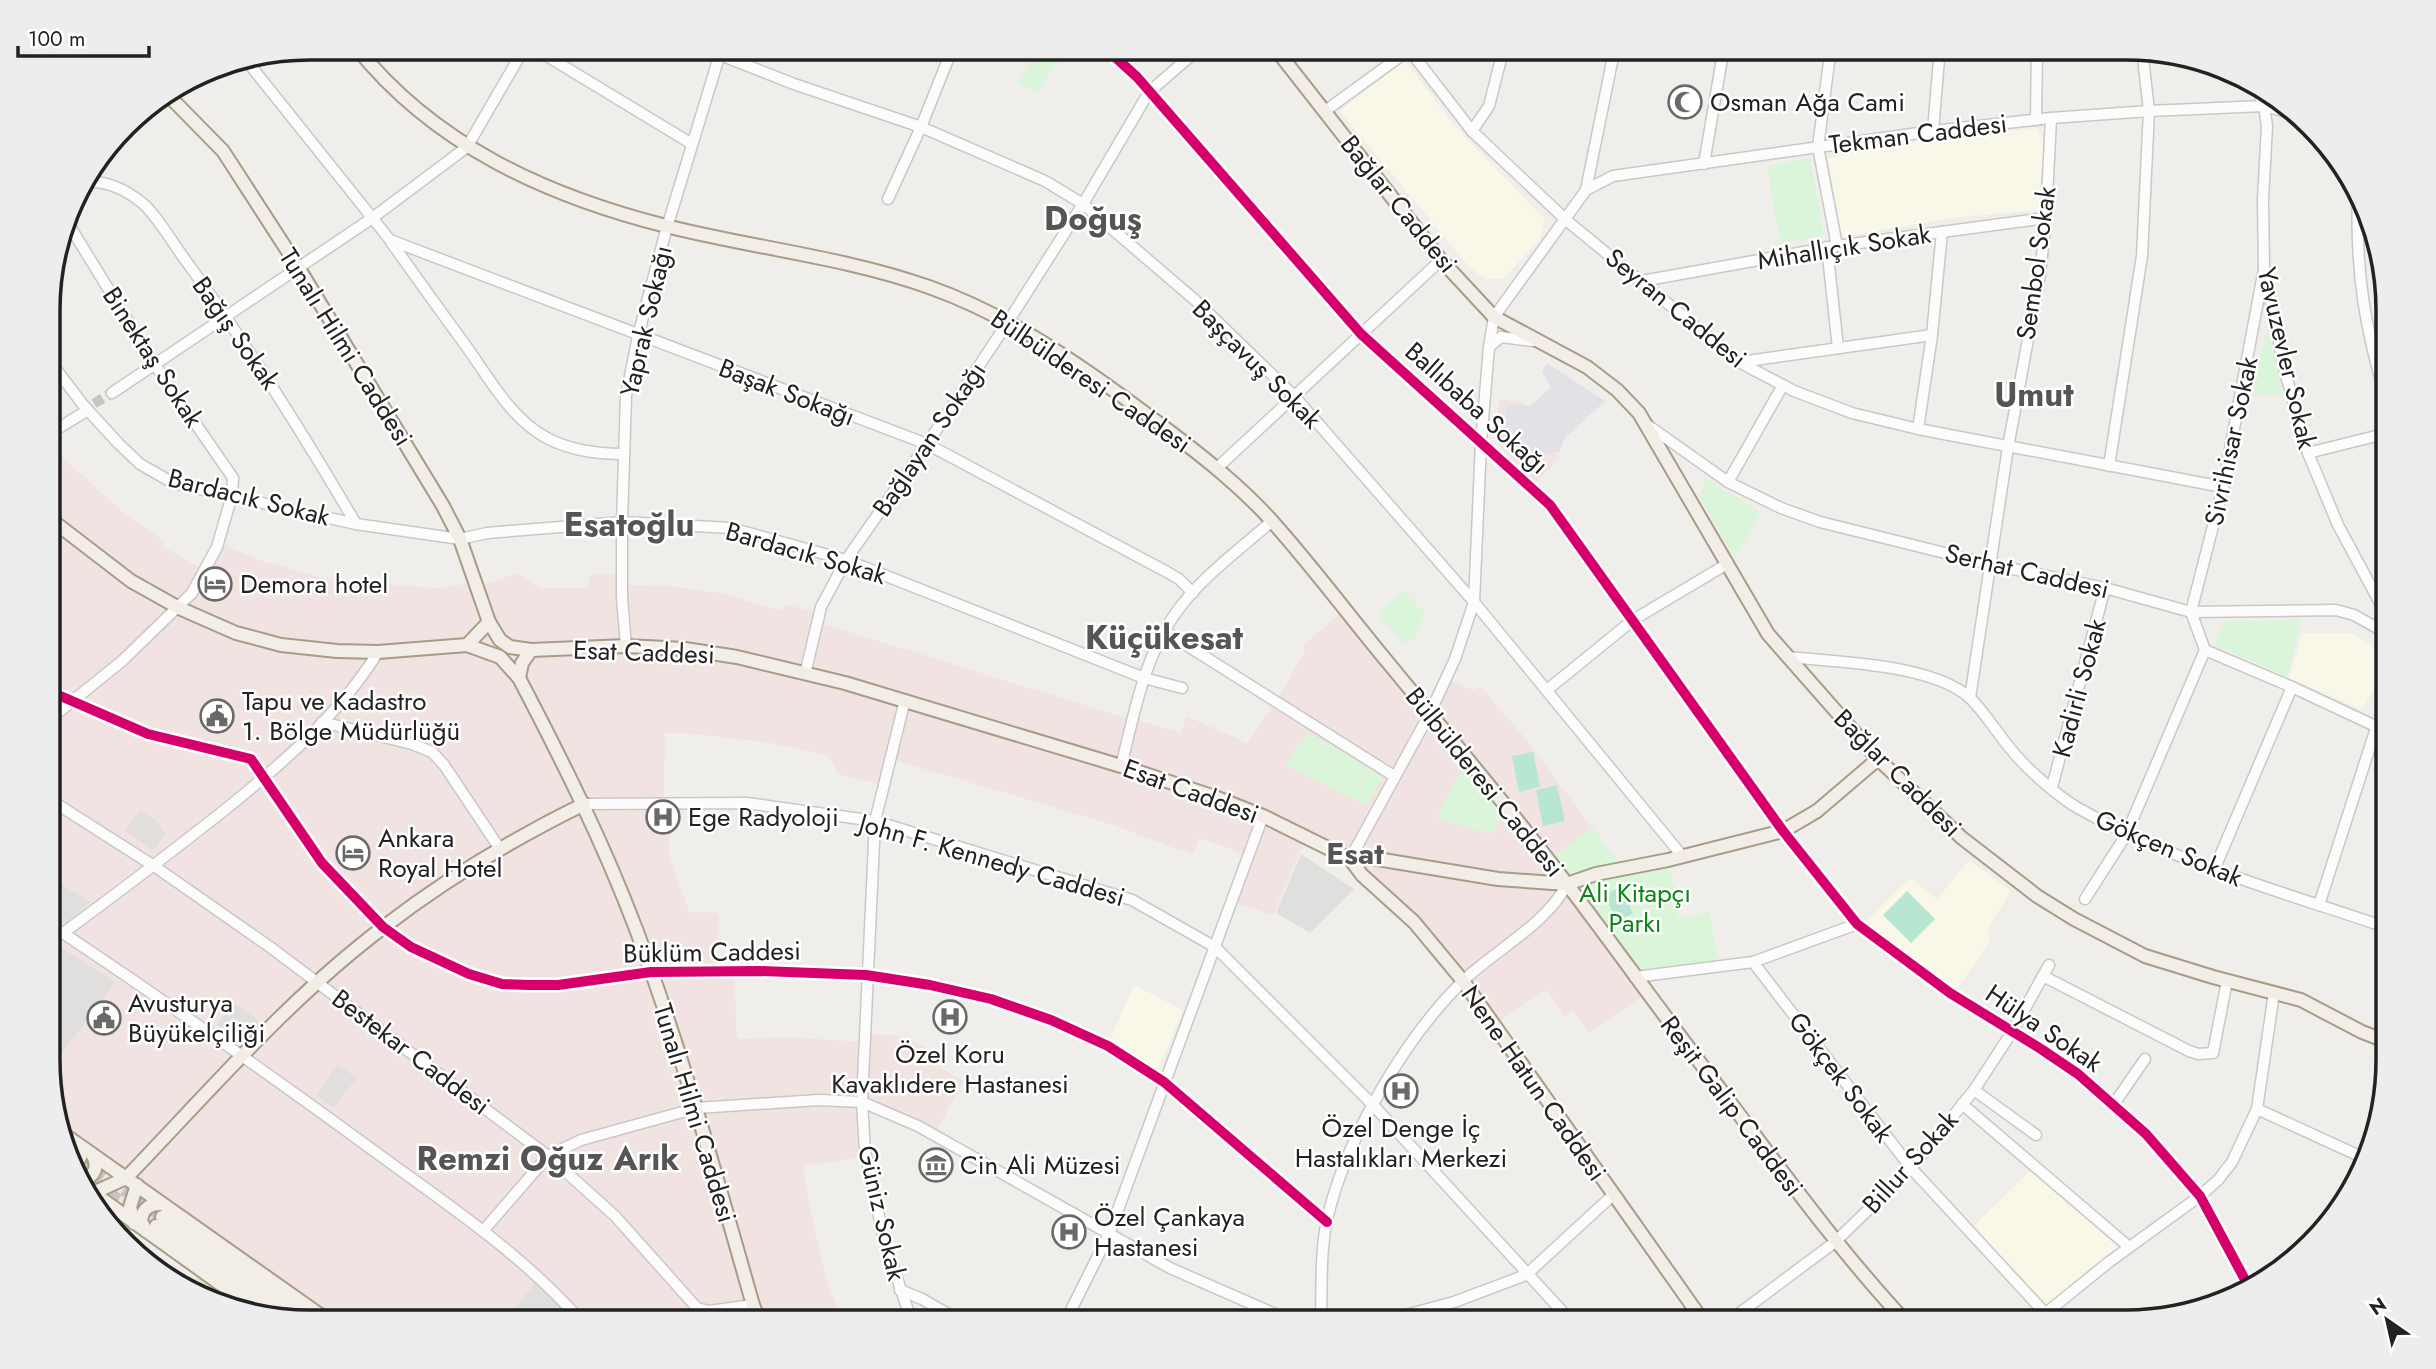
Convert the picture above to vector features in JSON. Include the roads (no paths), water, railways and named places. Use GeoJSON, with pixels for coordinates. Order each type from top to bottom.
{"type":"FeatureCollection","features":[{"type":"Feature","properties":{"kind":"main road","name":"Bülbülderesi Caddesi"},"geometry":{"type":"LineString","coordinates":[[367,60],[385,82],[415,109],[467,147],[501,166],[560,192],[612,211],[668,226],[860,267],[926,286],[984,308],[1070,360],[1217,468],[1272,521],[1567,884]]}},
{"type":"Feature","properties":{"kind":"main road","name":"Bağlar Caddesi"},"geometry":{"type":"LineString","coordinates":[[1284,60],[1441,260],[1494,317],[1587,367],[1630,402],[1649,426],[1768,634],[1878,759],[1962,838],[2037,897],[2145,956],[2301,1000],[2376,1037]]}},
{"type":"Feature","properties":{"kind":"main road","name":"Tunalı Hilmi Caddesi"},"geometry":{"type":"LineString","coordinates":[[173,100],[223,151],[298,267],[443,506],[460,539],[489,622]]}},
{"type":"Feature","properties":{"kind":"main road"},"geometry":{"type":"LineString","coordinates":[[60,527],[131,582],[179,608],[236,633],[281,645],[378,652],[467,645],[500,657],[519,678]]}},
{"type":"Feature","properties":{"kind":"main road"},"geometry":{"type":"LineString","coordinates":[[467,645],[489,622]]}},
{"type":"Feature","properties":{"kind":"main road","name":"Esat Caddesi"},"geometry":{"type":"LineString","coordinates":[[489,622],[504,644],[531,650],[626,646],[709,652],[805,674],[905,700],[1215,797],[1263,816],[1350,859],[1371,858],[1498,879],[1567,884],[1596,874],[1783,831],[1817,811],[1878,759]]}},
{"type":"Feature","properties":{"kind":"main road"},"geometry":{"type":"LineString","coordinates":[[519,678],[522,663],[531,650]]}},
{"type":"Feature","properties":{"kind":"main road","name":"Tunalı Hilmi Caddesi"},"geometry":{"type":"LineString","coordinates":[[519,678],[584,804],[651,972],[697,1108],[755,1310]]}},
{"type":"Feature","properties":{"kind":"main road","name":"John F. Kennedy Caddesi"},"geometry":{"type":"LineString","coordinates":[[132,1181],[244,1056],[318,983],[383,927],[500,849],[584,804]]}},
{"type":"Feature","properties":{"kind":"main road","name":"Nene Hatun Caddesi"},"geometry":{"type":"LineString","coordinates":[[1350,859],[1362,876],[1424,932],[1463,981],[1695,1310]]}},
{"type":"Feature","properties":{"kind":"main road","name":"Reşit Galip Caddesi"},"geometry":{"type":"LineString","coordinates":[[1567,884],[1835,1242],[1895,1310]]}},
{"type":"Feature","properties":{"kind":"main road"},"geometry":{"type":"LineString","coordinates":[[82,1155],[132,1181],[156,1220],[249,1302]]}},
{"type":"Feature","properties":{"kind":"main road"},"geometry":{"type":"LineString","coordinates":[[82,1155],[96,1165],[89,1178]]}},
{"type":"Feature","properties":{"kind":"main road"},"geometry":{"type":"LineString","coordinates":[[97,1190],[132,1181]]}},
{"type":"Feature","properties":{"kind":"main road"},"geometry":{"type":"LineString","coordinates":[[132,1181],[130,1207],[134,1223]]}},
{"type":"Feature","properties":{"kind":"main road"},"geometry":{"type":"LineString","coordinates":[[105,1203],[134,1223],[156,1220],[309,1310]]}},
{"type":"Feature","properties":{"kind":"main road"},"geometry":{"type":"LineString","coordinates":[[156,1220],[269,1306]]}},
{"type":"Feature","properties":{"kind":"main road"},"geometry":{"type":"LineString","coordinates":[[156,1220],[290,1309]]}},
{"type":"Feature","properties":{"kind":"street"},"geometry":{"type":"LineString","coordinates":[[112,393],[371,219],[467,147],[517,60]]}},
{"type":"Feature","properties":{"kind":"street"},"geometry":{"type":"LineString","coordinates":[[553,60],[692,144]]}},
{"type":"Feature","properties":{"kind":"street","name":"Yaprak Sokağı"},"geometry":{"type":"LineString","coordinates":[[626,646],[622,597],[622,522],[626,396],[638,336],[717,60]]}},
{"type":"Feature","properties":{"kind":"street","name":"Başçavuş Sokak"},"geometry":{"type":"LineString","coordinates":[[740,60],[794,84],[921,127],[1045,181],[1083,204],[1196,301],[1294,396],[1474,602],[1683,856]]}},
{"type":"Feature","properties":{"kind":"street"},"geometry":{"type":"LineString","coordinates":[[888,199],[921,127],[946,60]]}},
{"type":"Feature","properties":{"kind":"street","name":"Ballıbaba Sokağı"},"geometry":{"type":"LineString","coordinates":[[1117,60],[1149,92],[1361,334],[1550,505],[1783,831]]}},
{"type":"Feature","properties":{"kind":"street","name":"Bağlayan Sokağı"},"geometry":{"type":"LineString","coordinates":[[805,674],[821,607],[846,560],[1008,322],[1083,204],[1149,92],[1186,60]]}},
{"type":"Feature","properties":{"kind":"street"},"geometry":{"type":"LineString","coordinates":[[1325,111],[1393,60]]}},
{"type":"Feature","properties":{"kind":"street","name":"Seyran Caddesi"},"geometry":{"type":"LineString","coordinates":[[1417,60],[1472,131],[1566,220],[1740,362],[1783,385],[1852,413],[1918,429],[2223,487]]}},
{"type":"Feature","properties":{"kind":"street"},"geometry":{"type":"LineString","coordinates":[[1472,131],[1489,106],[1501,60]]}},
{"type":"Feature","properties":{"kind":"street"},"geometry":{"type":"LineString","coordinates":[[1350,859],[1430,713],[1455,659],[1474,602],[1481,443],[1494,317],[1586,190],[1612,60]]}},
{"type":"Feature","properties":{"kind":"street"},"geometry":{"type":"LineString","coordinates":[[1704,164],[1722,60]]}},
{"type":"Feature","properties":{"kind":"street"},"geometry":{"type":"LineString","coordinates":[[1829,60],[1818,147],[1832,247],[1838,348]]}},
{"type":"Feature","properties":{"kind":"street"},"geometry":{"type":"LineString","coordinates":[[1933,131],[1939,60]]}},
{"type":"Feature","properties":{"kind":"street"},"geometry":{"type":"LineString","coordinates":[[2036,120],[2037,60]]}},
{"type":"Feature","properties":{"kind":"street"},"geometry":{"type":"LineString","coordinates":[[2109,466],[2142,256],[2149,111],[2143,60]]}},
{"type":"Feature","properties":{"kind":"street","name":"Başak Sokağı"},"geometry":{"type":"LineString","coordinates":[[251,66],[390,240],[927,444],[1167,572],[1193,593]]}},
{"type":"Feature","properties":{"kind":"street","name":"Yavuzevler Sokak"},"geometry":{"type":"LineString","coordinates":[[2262,100],[2267,126],[2263,199],[2264,269],[2285,372],[2308,453],[2339,524],[2376,595]]}},
{"type":"Feature","properties":{"kind":"street","name":"Tekman Caddesi"},"geometry":{"type":"LineString","coordinates":[[1586,190],[1613,176],[1933,131],[2149,111],[2264,106],[2276,109]]}},
{"type":"Feature","properties":{"kind":"street","name":"Sembol Sokak"},"geometry":{"type":"LineString","coordinates":[[1970,698],[2008,447],[2040,275],[2051,118]]}},
{"type":"Feature","properties":{"kind":"street","name":"Bağış Sokak"},"geometry":{"type":"LineString","coordinates":[[95,182],[108,184],[143,203],[227,317],[301,429],[356,524]]}},
{"type":"Feature","properties":{"kind":"street"},"geometry":{"type":"LineString","coordinates":[[2357,215],[2365,319],[2376,360]]}},
{"type":"Feature","properties":{"kind":"street","name":"Mihallıçık Sokak"},"geometry":{"type":"LineString","coordinates":[[1642,281],[1832,247],[2046,218]]}},
{"type":"Feature","properties":{"kind":"street","name":"Binektaş Sokak"},"geometry":{"type":"LineString","coordinates":[[73,231],[155,365],[233,478],[232,495]]}},
{"type":"Feature","properties":{"kind":"street"},"geometry":{"type":"LineString","coordinates":[[1918,429],[1932,335],[1941,232]]}},
{"type":"Feature","properties":{"kind":"street"},"geometry":{"type":"LineString","coordinates":[[390,240],[498,391],[522,420],[545,438],[568,447],[593,454],[624,454]]}},
{"type":"Feature","properties":{"kind":"street"},"geometry":{"type":"LineString","coordinates":[[1217,468],[1441,260]]}},
{"type":"Feature","properties":{"kind":"street","name":"Sivrihisar Sokak"},"geometry":{"type":"LineString","coordinates":[[2192,612],[2223,487],[2264,269]]}},
{"type":"Feature","properties":{"kind":"street"},"geometry":{"type":"LineString","coordinates":[[1740,362],[1932,335]]}},
{"type":"Feature","properties":{"kind":"street","name":"Bağlar Caddesi"},"geometry":{"type":"LineString","coordinates":[[1489,347],[1497,338],[1507,336],[1541,342]]}},
{"type":"Feature","properties":{"kind":"street","name":"Bardacık Sokak"},"geometry":{"type":"LineString","coordinates":[[60,373],[88,410],[140,464],[173,483],[356,524],[460,539],[487,533],[622,522],[731,527],[846,560],[1144,678],[1182,688]]}},
{"type":"Feature","properties":{"kind":"street"},"geometry":{"type":"LineString","coordinates":[[1728,482],[1783,385]]}},
{"type":"Feature","properties":{"kind":"street"},"geometry":{"type":"LineString","coordinates":[[60,428],[88,410]]}},
{"type":"Feature","properties":{"kind":"street","name":"Serhat Caddesi"},"geometry":{"type":"LineString","coordinates":[[1649,426],[1728,482],[1781,508],[1820,522],[1989,564],[2105,588],[2192,612],[2336,610],[2354,615],[2376,627]]}},
{"type":"Feature","properties":{"kind":"street"},"geometry":{"type":"LineString","coordinates":[[2308,453],[2376,436]]}},
{"type":"Feature","properties":{"kind":"street"},"geometry":{"type":"LineString","coordinates":[[60,711],[122,661],[192,593],[217,547],[232,495]]}},
{"type":"Feature","properties":{"kind":"street"},"geometry":{"type":"LineString","coordinates":[[1121,766],[1144,678],[1164,631],[1175,613],[1193,593],[1272,521]]}},
{"type":"Feature","properties":{"kind":"street"},"geometry":{"type":"LineString","coordinates":[[1547,690],[1633,620],[1727,564]]}},
{"type":"Feature","properties":{"kind":"street","name":"Kadirli Sokak"},"geometry":{"type":"LineString","coordinates":[[2052,788],[2105,588]]}},
{"type":"Feature","properties":{"kind":"street"},"geometry":{"type":"LineString","coordinates":[[2085,899],[2126,835],[2205,650],[2192,612]]}},
{"type":"Feature","properties":{"kind":"street"},"geometry":{"type":"LineString","coordinates":[[1164,631],[1394,776]]}},
{"type":"Feature","properties":{"kind":"street"},"geometry":{"type":"LineString","coordinates":[[2205,650],[2376,725]]}},
{"type":"Feature","properties":{"kind":"street"},"geometry":{"type":"LineString","coordinates":[[63,933],[154,866],[264,778],[322,722],[366,673],[378,652]]}},
{"type":"Feature","properties":{"kind":"street","name":"Gökçen Sokak"},"geometry":{"type":"LineString","coordinates":[[1788,657],[1895,667],[1948,686],[1970,698],[2014,754],[2073,806],[2126,835],[2214,870],[2376,924]]}},
{"type":"Feature","properties":{"kind":"street"},"geometry":{"type":"LineString","coordinates":[[2214,870],[2292,687]]}},
{"type":"Feature","properties":{"kind":"street","name":"Büklüm Caddesi"},"geometry":{"type":"LineString","coordinates":[[60,696],[148,734],[251,759],[322,863],[383,927],[411,947],[469,974],[502,984],[558,985],[651,972],[759,971],[866,975],[930,985],[991,999],[1051,1020],[1108,1046],[1164,1082],[1327,1222]]}},
{"type":"Feature","properties":{"kind":"street","name":"Güniz Sokak"},"geometry":{"type":"LineString","coordinates":[[905,700],[875,821],[862,1102],[865,1151],[884,1240],[908,1310]]}},
{"type":"Feature","properties":{"kind":"street"},"geometry":{"type":"LineString","coordinates":[[322,722],[432,751],[500,849]]}},
{"type":"Feature","properties":{"kind":"street"},"geometry":{"type":"LineString","coordinates":[[2319,905],[2376,728]]}},
{"type":"Feature","properties":{"kind":"street","name":"John F. Kennedy Caddesi"},"geometry":{"type":"LineString","coordinates":[[584,804],[747,803],[875,821],[1132,900],[1215,947],[1373,1105],[1560,1310]]}},
{"type":"Feature","properties":{"kind":"street","name":"Bestekar Caddesi"},"geometry":{"type":"LineString","coordinates":[[60,805],[154,866],[318,983],[548,1156],[615,1216],[697,1308],[705,1310]]}},
{"type":"Feature","properties":{"kind":"street"},"geometry":{"type":"LineString","coordinates":[[1071,1310],[1109,1234],[1263,816]]}},
{"type":"Feature","properties":{"kind":"street","name":"Hülya Sokak"},"geometry":{"type":"LineString","coordinates":[[1783,831],[1857,924],[1961,1000],[2078,1074],[2146,1134],[2200,1196],[2246,1279]]}},
{"type":"Feature","properties":{"kind":"street"},"geometry":{"type":"LineString","coordinates":[[1322,1310],[1327,1222],[1346,1164],[1373,1105],[1409,1048],[1463,981],[1556,905],[1567,884]]}},
{"type":"Feature","properties":{"kind":"street"},"geometry":{"type":"LineString","coordinates":[[1635,977],[1753,962],[1857,924]]}},
{"type":"Feature","properties":{"kind":"street"},"geometry":{"type":"LineString","coordinates":[[60,932],[244,1056],[483,1231],[539,1278],[570,1310]]}},
{"type":"Feature","properties":{"kind":"street","name":"Gökçek Sokak"},"geometry":{"type":"LineString","coordinates":[[1753,962],[1911,1167],[2042,1310]]}},
{"type":"Feature","properties":{"kind":"street","name":"Billur Sokak"},"geometry":{"type":"LineString","coordinates":[[1744,1310],[1835,1242],[1911,1167],[1973,1090],[2012,1032],[2049,965]]}},
{"type":"Feature","properties":{"kind":"street"},"geometry":{"type":"LineString","coordinates":[[2043,976],[2189,1052],[2198,1054],[2213,1054],[2227,981]]}},
{"type":"Feature","properties":{"kind":"street"},"geometry":{"type":"LineString","coordinates":[[2049,1310],[2200,1196],[2218,1180],[2232,1162],[2257,1109],[2274,993]]}},
{"type":"Feature","properties":{"kind":"street"},"geometry":{"type":"LineString","coordinates":[[2114,1104],[2144,1059]]}},
{"type":"Feature","properties":{"kind":"street"},"geometry":{"type":"LineString","coordinates":[[1973,1090],[2036,1135]]}},
{"type":"Feature","properties":{"kind":"street"},"geometry":{"type":"LineString","coordinates":[[483,1231],[548,1156],[581,1140],[697,1108],[819,1100],[862,1102],[926,1131],[1204,1285],[1264,1310]]}},
{"type":"Feature","properties":{"kind":"street"},"geometry":{"type":"LineString","coordinates":[[1962,1104],[2129,1247]]}},
{"type":"Feature","properties":{"kind":"street"},"geometry":{"type":"LineString","coordinates":[[2257,1109],[2357,1155]]}},
{"type":"Feature","properties":{"kind":"street"},"geometry":{"type":"LineString","coordinates":[[1426,1310],[1454,1303],[1526,1275],[1613,1195]]}},
{"type":"Feature","properties":{"kind":"street"},"geometry":{"type":"LineString","coordinates":[[900,1290],[941,1310]]}},
{"type":"Feature","properties":{"kind":"street","name":"Bestekar Caddesi"},"geometry":{"type":"LineString","coordinates":[[716,1310],[753,1305]]}},
{"type":"Feature","properties":{"kind":"tunnel"},"geometry":{"type":"LineString","coordinates":[[81,411],[112,393]]}},
{"type":"Feature","properties":{"kind":"tunnel"},"geometry":{"type":"LineString","coordinates":[[80,1158],[162,1217]]}},
{"type":"Feature","properties":{"kind":"tunnel"},"geometry":{"type":"LineString","coordinates":[[91,1180],[156,1226]]}},
{"type":"Feature","properties":{"kind":"place","name":"Osman Ağa Cami"},"geometry":{"type":"Point","coordinates":[1685,102]}},
{"type":"Feature","properties":{"kind":"place","name":"Demora hotel"},"geometry":{"type":"Point","coordinates":[215,584]}},
{"type":"Feature","properties":{"kind":"place","name":"Tapu ve Kadastro 1. Bölge Müdürlüğü"},"geometry":{"type":"Point","coordinates":[217,716]}},
{"type":"Feature","properties":{"kind":"place","name":"Ege Radyoloji"},"geometry":{"type":"Point","coordinates":[663,817]}},
{"type":"Feature","properties":{"kind":"place","name":"Ankara Royal Hotel"},"geometry":{"type":"Point","coordinates":[353,853]}},
{"type":"Feature","properties":{"kind":"place","name":"Özel Koru Kavaklıdere Hastanesi"},"geometry":{"type":"Point","coordinates":[950,1017]}},
{"type":"Feature","properties":{"kind":"place","name":"Avusturya Büyükelçiliği"},"geometry":{"type":"Point","coordinates":[104,1018]}},
{"type":"Feature","properties":{"kind":"place","name":"Özel Denge İç Hastalıkları Merkezi"},"geometry":{"type":"Point","coordinates":[1401,1091]}},
{"type":"Feature","properties":{"kind":"place","name":"Cin Ali Müzesi"},"geometry":{"type":"Point","coordinates":[936,1165]}},
{"type":"Feature","properties":{"kind":"place","name":"Özel Çankaya Hastanesi"},"geometry":{"type":"Point","coordinates":[1069,1232]}},
{"type":"Feature","properties":{"kind":"district","name":"Doğuş"},"geometry":{"type":"Point","coordinates":[1093,218]}},
{"type":"Feature","properties":{"kind":"district","name":"Umut"},"geometry":{"type":"Point","coordinates":[2034,394]}},
{"type":"Feature","properties":{"kind":"district","name":"Esatoğlu"},"geometry":{"type":"Point","coordinates":[629,524]}},
{"type":"Feature","properties":{"kind":"district","name":"Küçükesat"},"geometry":{"type":"Point","coordinates":[1164,637]}},
{"type":"Feature","properties":{"kind":"district","name":"Esat"},"geometry":{"type":"Point","coordinates":[1355,853]}},
{"type":"Feature","properties":{"kind":"district","name":"Remzi Oğuz Arık"},"geometry":{"type":"Point","coordinates":[548,1158]}},
{"type":"Feature","properties":{"kind":"park label","name":"Ali Kitapçı Parkı"},"geometry":{"type":"Point","coordinates":[1635,908]}}]}
